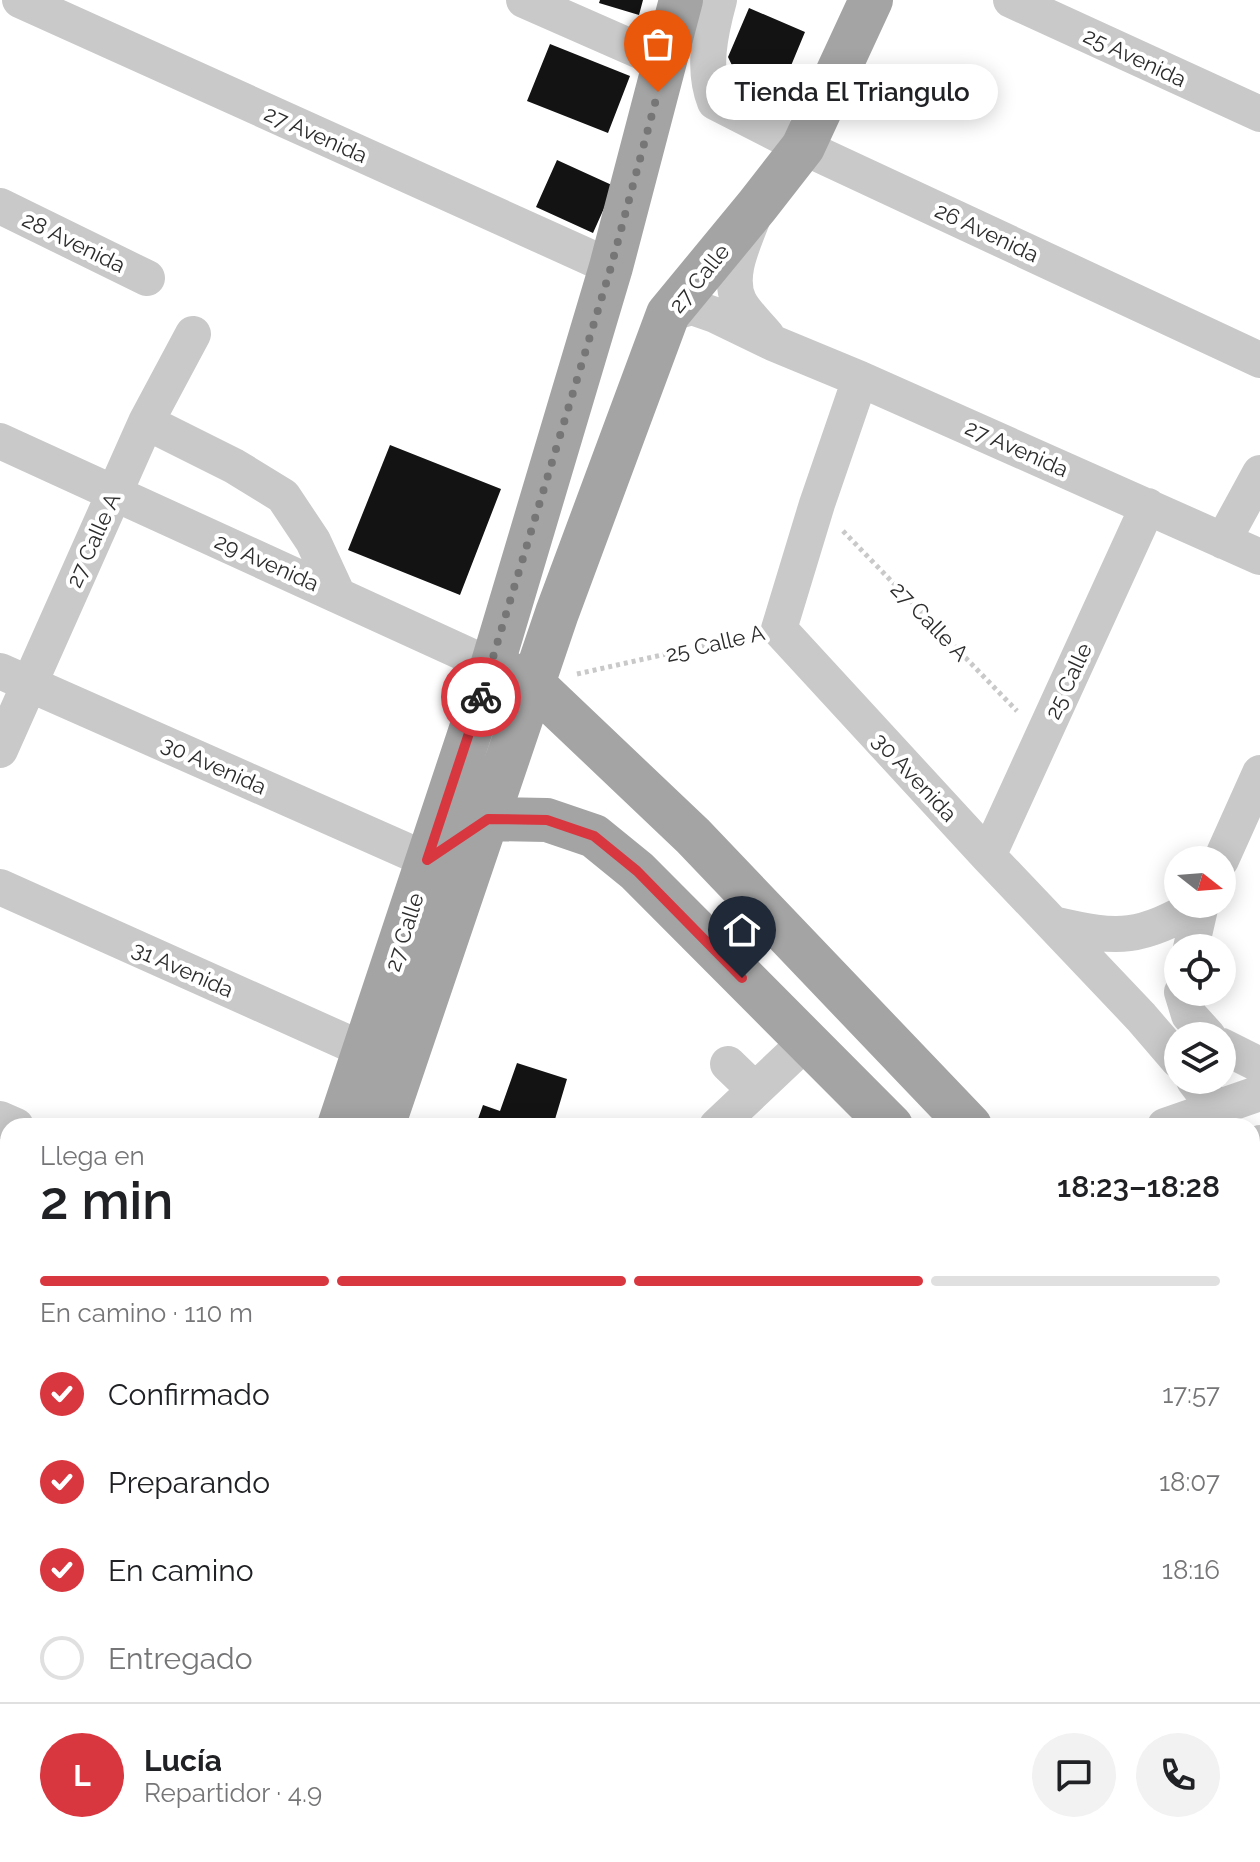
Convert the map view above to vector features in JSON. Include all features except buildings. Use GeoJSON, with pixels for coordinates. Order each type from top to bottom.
{"type":"FeatureCollection","features":[{"type":"Feature","properties":{"kind":"main road","name":"27 Calle"},"geometry":{"type":"LineString","coordinates":[[342,1118],[492,666],[611,267],[681,0]]}},
{"type":"Feature","properties":{"kind":"main road","name":"27 Calle"},"geometry":{"type":"LineString","coordinates":[[386,1118],[533,684],[668,314],[803,147],[871,0]]}},
{"type":"Feature","properties":{"kind":"main road","name":"29 Avenida"},"geometry":{"type":"LineString","coordinates":[[492,666],[533,684],[693,836],[962,1118]]}},
{"type":"Feature","properties":{"kind":"main road"},"geometry":{"type":"LineString","coordinates":[[427,860],[488,819],[547,820],[594,836],[637,871],[883,1118]]}},
{"type":"Feature","properties":{"kind":"street","name":"27 Avenida"},"geometry":{"type":"LineString","coordinates":[[20,0],[611,267]]}},
{"type":"Feature","properties":{"kind":"street"},"geometry":{"type":"LineString","coordinates":[[524,0],[665,62]]}},
{"type":"Feature","properties":{"kind":"street","name":"26 Avenida"},"geometry":{"type":"LineString","coordinates":[[719,0],[708,66],[709,87],[715,102],[803,147],[1260,360]]}},
{"type":"Feature","properties":{"kind":"street","name":"25 Avenida"},"geometry":{"type":"LineString","coordinates":[[1011,0],[1260,114]]}},
{"type":"Feature","properties":{"kind":"street","name":"28 Avenida"},"geometry":{"type":"LineString","coordinates":[[0,206],[147,278]]}},
{"type":"Feature","properties":{"kind":"street","name":"27 Avenida"},"geometry":{"type":"LineString","coordinates":[[757,206],[739,255],[735,285],[739,302],[773,343]]}},
{"type":"Feature","properties":{"kind":"street","name":"27 Avenida"},"geometry":{"type":"LineString","coordinates":[[668,314],[692,307],[715,315],[1260,557]]}},
{"type":"Feature","properties":{"kind":"street","name":"27 Calle A"},"geometry":{"type":"LineString","coordinates":[[0,750],[15,677],[114,495],[146,422],[193,334]]}},
{"type":"Feature","properties":{"kind":"street","name":"25 Calle A"},"geometry":{"type":"LineString","coordinates":[[779,629],[860,379]]}},
{"type":"Feature","properties":{"kind":"street"},"geometry":{"type":"LineString","coordinates":[[146,422],[234,466],[283,496],[313,541],[337,593]]}},
{"type":"Feature","properties":{"kind":"street","name":"29 Avenida"},"geometry":{"type":"LineString","coordinates":[[0,441],[492,666]]}},
{"type":"Feature","properties":{"kind":"street"},"geometry":{"type":"LineString","coordinates":[[1223,541],[1260,473]]}},
{"type":"Feature","properties":{"kind":"street","name":"25 Calle"},"geometry":{"type":"LineString","coordinates":[[988,856],[1148,506]]}},
{"type":"Feature","properties":{"kind":"street","name":"30 Avenida"},"geometry":{"type":"LineString","coordinates":[[779,629],[1164,1044]]}},
{"type":"Feature","properties":{"kind":"street","name":"30 Avenida"},"geometry":{"type":"LineString","coordinates":[[15,677],[427,860]]}},
{"type":"Feature","properties":{"kind":"street"},"geometry":{"type":"LineString","coordinates":[[1227,846],[1260,773]]}},
{"type":"Feature","properties":{"kind":"street","name":"31 Avenida"},"geometry":{"type":"LineString","coordinates":[[0,887],[366,1051]]}},
{"type":"Feature","properties":{"kind":"street"},"geometry":{"type":"LineString","coordinates":[[1053,924],[1092,933],[1127,935],[1176,918]]}},
{"type":"Feature","properties":{"kind":"street"},"geometry":{"type":"LineString","coordinates":[[725,1118],[806,1042]]}},
{"type":"Feature","properties":{"kind":"street"},"geometry":{"type":"LineString","coordinates":[[728,1064],[755,1090]]}},
{"type":"Feature","properties":{"kind":"street"},"geometry":{"type":"LineString","coordinates":[[1189,1118],[1259,1095],[1236,1065]]}},
{"type":"Feature","properties":{"kind":"street"},"geometry":{"type":"LineString","coordinates":[[1205,1094],[1216,1109]]}},
{"type":"Feature","properties":{"kind":"path","name":"27 Calle A"},"geometry":{"type":"LineString","coordinates":[[817,504],[1042,738]]}},
{"type":"Feature","properties":{"kind":"path","name":"25 Calle A"},"geometry":{"type":"LineString","coordinates":[[533,684],[779,629]]}},
{"type":"Feature","properties":{"kind":"way so far"},"geometry":{"type":"LineString","coordinates":[[481,697],[611,267],[658,92]]}},
{"type":"Feature","properties":{"kind":"place","name":"Tienda El Triangulo"},"geometry":{"type":"Point","coordinates":[658,92]}},
{"type":"Feature","properties":{"kind":"route"},"geometry":{"type":"LineString","coordinates":[[481,697],[427,860],[488,819],[547,820],[594,836],[637,871],[742,978]]}}]}
